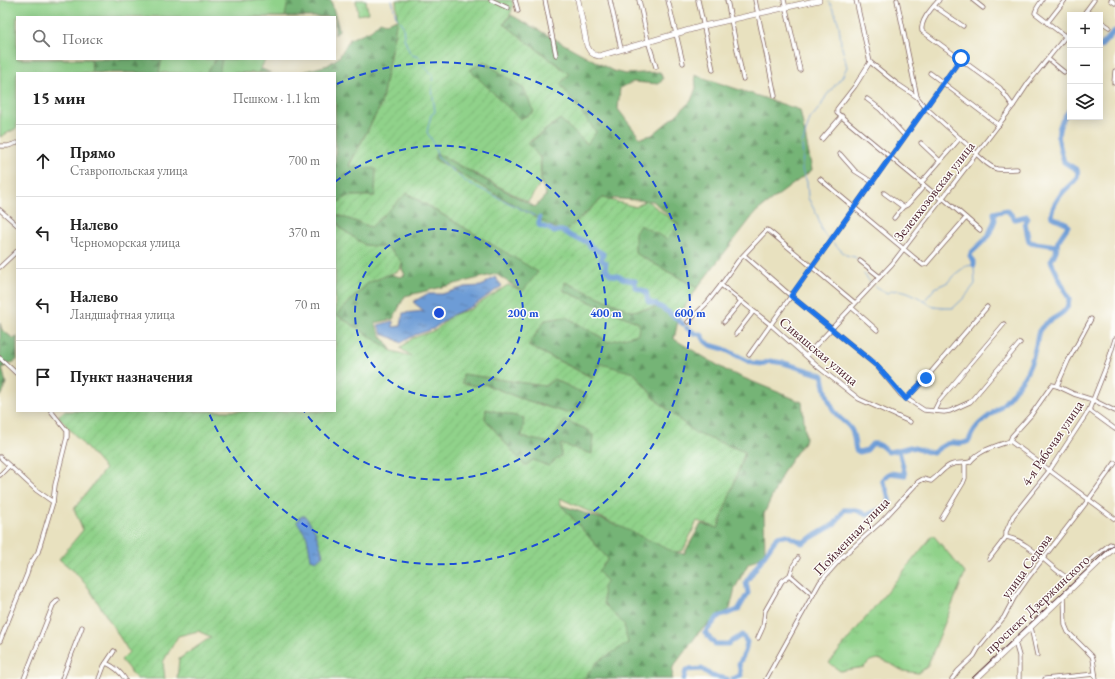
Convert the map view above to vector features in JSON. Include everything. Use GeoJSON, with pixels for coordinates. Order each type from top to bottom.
{"type":"FeatureCollection","features":[{"type":"Feature","properties":{"kind":"street"},"geometry":{"type":"LineString","coordinates":[[493,0],[508,8]]}},
{"type":"Feature","properties":{"kind":"street"},"geometry":{"type":"LineString","coordinates":[[516,0],[518,11]]}},
{"type":"Feature","properties":{"kind":"street"},"geometry":{"type":"LineString","coordinates":[[545,0],[556,55]]}},
{"type":"Feature","properties":{"kind":"street"},"geometry":{"type":"LineString","coordinates":[[578,0],[584,32],[591,53],[595,56],[600,56],[703,26],[819,0]]}},
{"type":"Feature","properties":{"kind":"street"},"geometry":{"type":"LineString","coordinates":[[610,0],[621,49]]}},
{"type":"Feature","properties":{"kind":"street"},"geometry":{"type":"LineString","coordinates":[[639,0],[648,41],[656,67]]}},
{"type":"Feature","properties":{"kind":"street"},"geometry":{"type":"LineString","coordinates":[[668,0],[683,63]]}},
{"type":"Feature","properties":{"kind":"street"},"geometry":{"type":"LineString","coordinates":[[698,0],[713,70]]}},
{"type":"Feature","properties":{"kind":"street"},"geometry":{"type":"LineString","coordinates":[[726,0],[743,79]]}},
{"type":"Feature","properties":{"kind":"street"},"geometry":{"type":"LineString","coordinates":[[755,0],[775,96]]}},
{"type":"Feature","properties":{"kind":"street"},"geometry":{"type":"LineString","coordinates":[[784,0],[800,70]]}},
{"type":"Feature","properties":{"kind":"street"},"geometry":{"type":"LineString","coordinates":[[856,0],[870,62],[896,83],[917,97],[925,107],[976,154],[997,169],[1017,169]]}},
{"type":"Feature","properties":{"kind":"street"},"geometry":{"type":"LineString","coordinates":[[897,0],[917,97]]}},
{"type":"Feature","properties":{"kind":"street"},"geometry":{"type":"LineString","coordinates":[[939,0],[922,25],[922,30],[1000,88],[1013,106]]}},
{"type":"Feature","properties":{"kind":"street"},"geometry":{"type":"LineString","coordinates":[[972,0],[983,8]]}},
{"type":"Feature","properties":{"kind":"street"},"geometry":{"type":"LineString","coordinates":[[1042,0],[1036,13],[1066,37]]}},
{"type":"Feature","properties":{"kind":"street"},"geometry":{"type":"LineString","coordinates":[[1047,23],[1065,0]]}},
{"type":"Feature","properties":{"kind":"street"},"geometry":{"type":"LineString","coordinates":[[1086,11],[1094,0]]}},
{"type":"Feature","properties":{"kind":"street"},"geometry":{"type":"LineString","coordinates":[[1111,0],[1115,3]]}},
{"type":"Feature","properties":{"kind":"street"},"geometry":{"type":"LineString","coordinates":[[934,6],[963,26]]}},
{"type":"Feature","properties":{"kind":"street"},"geometry":{"type":"LineString","coordinates":[[1103,23],[1109,27]]}},
{"type":"Feature","properties":{"kind":"street","name":"Зеленхозовская улица"},"geometry":{"type":"LineString","coordinates":[[806,356],[850,307],[880,277],[904,248],[943,199],[1013,106],[1029,82],[1066,37]]}},
{"type":"Feature","properties":{"kind":"street"},"geometry":{"type":"LineString","coordinates":[[749,355],[961,58]]}},
{"type":"Feature","properties":{"kind":"street"},"geometry":{"type":"LineString","coordinates":[[1048,59],[1064,72]]}},
{"type":"Feature","properties":{"kind":"street"},"geometry":{"type":"LineString","coordinates":[[870,62],[855,86],[837,109],[837,113],[891,156],[923,185],[943,199],[980,230]]}},
{"type":"Feature","properties":{"kind":"street"},"geometry":{"type":"LineString","coordinates":[[1115,71],[1115,83]]}},
{"type":"Feature","properties":{"kind":"street"},"geometry":{"type":"LineString","coordinates":[[930,73],[998,125]]}},
{"type":"Feature","properties":{"kind":"street"},"geometry":{"type":"LineString","coordinates":[[867,99],[880,109],[905,136]]}},
{"type":"Feature","properties":{"kind":"street"},"geometry":{"type":"LineString","coordinates":[[822,139],[842,116]]}},
{"type":"Feature","properties":{"kind":"street"},"geometry":{"type":"LineString","coordinates":[[894,218],[903,206],[907,205],[940,161],[960,138]]}},
{"type":"Feature","properties":{"kind":"street"},"geometry":{"type":"LineString","coordinates":[[0,146],[8,146],[16,143]]}},
{"type":"Feature","properties":{"kind":"street"},"geometry":{"type":"LineString","coordinates":[[921,143],[940,161]]}},
{"type":"Feature","properties":{"kind":"street"},"geometry":{"type":"LineString","coordinates":[[840,154],[855,171],[872,182]]}},
{"type":"Feature","properties":{"kind":"street"},"geometry":{"type":"LineString","coordinates":[[820,178],[855,206],[921,264],[926,264],[966,218]]}},
{"type":"Feature","properties":{"kind":"street"},"geometry":{"type":"LineString","coordinates":[[884,193],[903,206]]}},
{"type":"Feature","properties":{"kind":"street"},"geometry":{"type":"LineString","coordinates":[[0,210],[16,224]]}},
{"type":"Feature","properties":{"kind":"street"},"geometry":{"type":"LineString","coordinates":[[688,322],[707,303],[738,261],[767,230],[854,303]]}},
{"type":"Feature","properties":{"kind":"street"},"geometry":{"type":"LineString","coordinates":[[0,267],[16,252]]}},
{"type":"Feature","properties":{"kind":"street"},"geometry":{"type":"LineString","coordinates":[[744,255],[791,296],[877,366],[906,399],[924,410],[950,411],[970,402],[1020,343]]}},
{"type":"Feature","properties":{"kind":"street"},"geometry":{"type":"LineString","coordinates":[[860,261],[880,277]]}},
{"type":"Feature","properties":{"kind":"street","name":"Сивашская улица"},"geometry":{"type":"LineString","coordinates":[[721,285],[859,399],[910,422]]}},
{"type":"Feature","properties":{"kind":"street"},"geometry":{"type":"LineString","coordinates":[[724,322],[741,301]]}},
{"type":"Feature","properties":{"kind":"street"},"geometry":{"type":"LineString","coordinates":[[850,307],[877,330]]}},
{"type":"Feature","properties":{"kind":"street"},"geometry":{"type":"LineString","coordinates":[[906,399],[987,307]]}},
{"type":"Feature","properties":{"kind":"street"},"geometry":{"type":"LineString","coordinates":[[736,334],[754,312]]}},
{"type":"Feature","properties":{"kind":"street"},"geometry":{"type":"LineString","coordinates":[[1057,386],[1068,361],[1091,319]]}},
{"type":"Feature","properties":{"kind":"street"},"geometry":{"type":"LineString","coordinates":[[934,411],[939,401],[1004,324]]}},
{"type":"Feature","properties":{"kind":"street","name":"4-я Рабочая улица"},"geometry":{"type":"LineString","coordinates":[[1006,537],[1006,532],[1013,516],[1049,471],[1089,410],[1108,362],[1115,339]]}},
{"type":"Feature","properties":{"kind":"street"},"geometry":{"type":"LineString","coordinates":[[0,358],[16,373]]}},
{"type":"Feature","properties":{"kind":"street"},"geometry":{"type":"LineString","coordinates":[[1115,411],[1093,400],[1052,385],[1031,415],[1012,436],[1010,441],[1115,518]]}},
{"type":"Feature","properties":{"kind":"street"},"geometry":{"type":"LineString","coordinates":[[1089,410],[1115,429]]}},
{"type":"Feature","properties":{"kind":"street"},"geometry":{"type":"LineString","coordinates":[[0,641],[29,566],[38,552],[52,502],[67,437],[67,431],[52,412]]}},
{"type":"Feature","properties":{"kind":"street","name":"Пойменная улица"},"geometry":{"type":"LineString","coordinates":[[766,679],[820,582],[843,556],[881,522],[918,482],[923,479],[931,481],[948,466],[955,462],[970,462],[980,453],[1010,441]]}},
{"type":"Feature","properties":{"kind":"street"},"geometry":{"type":"LineString","coordinates":[[0,457],[36,490],[52,502]]}},
{"type":"Feature","properties":{"kind":"street"},"geometry":{"type":"LineString","coordinates":[[942,518],[963,483],[965,463]]}},
{"type":"Feature","properties":{"kind":"street","name":"улица Седова"},"geometry":{"type":"LineString","coordinates":[[952,679],[974,656],[1004,617],[1014,598],[1115,463]]}},
{"type":"Feature","properties":{"kind":"street"},"geometry":{"type":"LineString","coordinates":[[0,475],[9,466]]}},
{"type":"Feature","properties":{"kind":"street"},"geometry":{"type":"LineString","coordinates":[[989,559],[1006,537],[1013,538],[1043,558],[1066,577],[1070,576],[1110,544],[1115,547]]}},
{"type":"Feature","properties":{"kind":"street","name":"проспект Дзержинского"},"geometry":{"type":"LineString","coordinates":[[976,679],[1115,547]]}},
{"type":"Feature","properties":{"kind":"street"},"geometry":{"type":"LineString","coordinates":[[758,638],[765,611],[782,581],[790,575],[798,558]]}},
{"type":"Feature","properties":{"kind":"street"},"geometry":{"type":"LineString","coordinates":[[790,575],[813,595]]}},
{"type":"Feature","properties":{"kind":"street"},"geometry":{"type":"LineString","coordinates":[[1064,596],[1065,625],[1068,632],[1092,656],[1096,679]]}},
{"type":"Feature","properties":{"kind":"street"},"geometry":{"type":"LineString","coordinates":[[24,679],[53,605],[58,600]]}},
{"type":"Feature","properties":{"kind":"street"},"geometry":{"type":"LineString","coordinates":[[62,679],[82,627]]}},
{"type":"Feature","properties":{"kind":"street"},"geometry":{"type":"LineString","coordinates":[[1031,627],[1037,655]]}},
{"type":"Feature","properties":{"kind":"street"},"geometry":{"type":"LineString","coordinates":[[1015,642],[1019,656],[1019,679]]}},
{"type":"Feature","properties":{"kind":"street"},"geometry":{"type":"LineString","coordinates":[[99,679],[106,662],[114,651]]}},
{"type":"Feature","properties":{"kind":"street"},"geometry":{"type":"LineString","coordinates":[[106,662],[120,671],[125,679]]}},
{"type":"Feature","properties":{"kind":"street"},"geometry":{"type":"LineString","coordinates":[[1045,679],[1095,674]]}},
{"type":"Feature","properties":{"kind":"green space"},"geometry":{"type":"Polygon","coordinates":[[[0,0],[288,0],[285,16],[16,16],[16,60],[91,60],[92,72],[16,72],[16,129],[0,137],[0,0]]]}},
{"type":"Feature","properties":{"kind":"green space"},"geometry":{"type":"Polygon","coordinates":[[[209,0],[331,0],[335,16],[212,16],[209,0]]]}},
{"type":"Feature","properties":{"kind":"green space"},"geometry":{"type":"Polygon","coordinates":[[[356,0],[366,0],[368,13],[358,15],[356,0]]]}},
{"type":"Feature","properties":{"kind":"green space"},"geometry":{"type":"Polygon","coordinates":[[[396,0],[512,0],[512,10],[504,24],[569,74],[560,84],[596,132],[587,144],[560,119],[528,143],[540,158],[541,182],[528,202],[436,153],[434,159],[563,233],[603,198],[636,207],[646,200],[679,225],[667,239],[640,225],[635,232],[635,253],[697,288],[679,316],[659,307],[631,311],[565,282],[564,291],[639,323],[638,334],[608,342],[566,317],[545,320],[528,346],[593,378],[601,364],[634,373],[656,400],[695,433],[745,452],[718,528],[697,521],[683,551],[674,552],[560,498],[561,505],[608,559],[598,571],[607,581],[603,587],[604,604],[624,624],[628,643],[597,662],[584,679],[177,679],[179,659],[211,637],[198,631],[178,636],[163,662],[165,679],[137,679],[121,660],[129,652],[88,587],[75,572],[59,559],[83,530],[74,509],[105,469],[58,416],[64,412],[336,412],[336,218],[340,228],[365,245],[388,248],[402,262],[400,270],[368,283],[337,315],[392,351],[411,356],[400,348],[413,338],[436,330],[452,315],[471,309],[508,285],[523,291],[538,272],[407,193],[371,227],[336,214],[336,203],[349,196],[375,196],[376,169],[349,166],[381,105],[397,19],[396,0]],[[484,61],[470,70],[520,119],[534,112],[524,89],[484,61]],[[463,374],[462,383],[476,386],[484,384],[519,398],[566,413],[580,409],[587,395],[554,379],[545,386],[463,374]],[[486,409],[485,419],[525,466],[533,460],[548,466],[561,456],[561,444],[592,454],[593,435],[586,429],[565,420],[550,443],[522,437],[524,418],[486,409]]]}},
{"type":"Feature","properties":{"kind":"green space"},"geometry":{"type":"Polygon","coordinates":[[[511,15],[613,71],[625,74],[660,72],[663,79],[659,84],[633,82],[620,88],[618,109],[640,138],[652,135],[691,101],[696,88],[695,75],[800,110],[812,170],[756,212],[697,288],[635,253],[634,222],[679,225],[653,201],[603,198],[563,233],[434,159],[436,153],[535,207],[546,195],[541,182],[541,158],[529,148],[528,144],[560,119],[587,143],[596,132],[560,84],[569,74],[504,24],[511,15]]]}},
{"type":"Feature","properties":{"kind":"green space"},"geometry":{"type":"Polygon","coordinates":[[[336,19],[339,30],[336,34],[336,19]]]}},
{"type":"Feature","properties":{"kind":"green space"},"geometry":{"type":"Polygon","coordinates":[[[397,19],[381,105],[349,165],[376,169],[375,196],[349,196],[336,203],[336,72],[303,72],[328,65],[339,57],[350,39],[371,30],[380,21],[386,23],[397,19]]]}},
{"type":"Feature","properties":{"kind":"green space"},"geometry":{"type":"Polygon","coordinates":[[[17,60],[241,60],[269,72],[17,72],[17,60]]]}},
{"type":"Feature","properties":{"kind":"green space"},"geometry":{"type":"Polygon","coordinates":[[[162,60],[215,60],[207,72],[159,72],[162,60]]]}},
{"type":"Feature","properties":{"kind":"green space"},"geometry":{"type":"Polygon","coordinates":[[[222,60],[265,60],[259,72],[219,72],[222,60]]]}},
{"type":"Feature","properties":{"kind":"green space"},"geometry":{"type":"Polygon","coordinates":[[[484,61],[524,89],[534,112],[520,119],[469,70],[484,61]]]}},
{"type":"Feature","properties":{"kind":"green space"},"geometry":{"type":"Polygon","coordinates":[[[406,193],[539,272],[523,292],[496,274],[405,296],[393,319],[375,323],[380,334],[392,351],[337,315],[368,283],[390,274],[400,277],[405,275],[402,269],[402,262],[388,248],[365,245],[340,228],[336,214],[371,227],[406,193]]]}},
{"type":"Feature","properties":{"kind":"green space"},"geometry":{"type":"Polygon","coordinates":[[[565,282],[631,311],[659,307],[679,316],[674,339],[729,372],[802,402],[806,439],[784,470],[764,514],[765,554],[748,564],[735,588],[730,609],[700,631],[673,667],[672,679],[584,679],[597,662],[628,643],[597,606],[593,570],[601,551],[561,505],[619,525],[674,552],[684,554],[701,524],[718,528],[745,452],[695,433],[656,400],[634,373],[594,378],[528,346],[545,320],[567,317],[608,342],[639,323],[564,291],[565,282]]]}},
{"type":"Feature","properties":{"kind":"green space"},"geometry":{"type":"Polygon","coordinates":[[[0,323],[2,330],[14,339],[16,337],[16,361],[2,368],[6,383],[2,395],[0,396],[0,323]]]}},
{"type":"Feature","properties":{"kind":"green space"},"geometry":{"type":"Polygon","coordinates":[[[463,374],[545,386],[554,379],[587,395],[580,409],[566,413],[519,398],[485,384],[476,386],[461,383],[463,374]]]}},
{"type":"Feature","properties":{"kind":"green space"},"geometry":{"type":"Polygon","coordinates":[[[486,409],[524,418],[565,420],[586,429],[593,435],[592,454],[561,445],[561,456],[548,466],[533,460],[525,466],[485,419],[486,409]]]}},
{"type":"Feature","properties":{"kind":"green space"},"geometry":{"type":"Polygon","coordinates":[[[933,535],[965,573],[927,667],[918,673],[903,671],[878,659],[870,661],[864,667],[840,671],[829,663],[933,535]]]}},
{"type":"Feature","properties":{"kind":"water"},"geometry":{"type":"Polygon","coordinates":[[[495,277],[502,286],[473,306],[452,315],[433,329],[415,335],[401,343],[382,334],[378,325],[393,321],[393,327],[401,326],[403,313],[424,311],[413,302],[427,294],[442,294],[465,287],[481,286],[495,277]]]}},
{"type":"Feature","properties":{"kind":"water"},"geometry":{"type":"Polygon","coordinates":[[[302,516],[305,516],[315,530],[323,555],[316,561],[311,559],[307,537],[297,522],[302,516]]]}},
{"type":"Feature","properties":{"kind":"waterway"},"geometry":{"type":"LineString","coordinates":[[392,0],[396,16],[403,26],[404,38],[409,51],[412,55],[419,57],[424,66],[433,75],[432,89],[435,112],[431,115],[427,132],[433,142],[438,158],[465,181],[535,216]]}},
{"type":"Feature","properties":{"kind":"waterway"},"geometry":{"type":"LineString","coordinates":[[829,2],[839,25],[841,44],[847,67],[842,77],[826,96],[821,106],[810,119],[802,145],[802,170],[807,182],[808,198],[818,217],[822,231],[829,240]]}},
{"type":"Feature","properties":{"kind":"waterway"},"geometry":{"type":"LineString","coordinates":[[1103,44],[1115,31]]}},
{"type":"Feature","properties":{"kind":"waterway"},"geometry":{"type":"LineString","coordinates":[[733,679],[741,675],[739,664],[745,652],[747,642],[742,635],[728,644],[715,644],[705,633],[718,617],[738,610],[748,593],[746,582],[777,537],[787,535],[802,543],[835,524],[844,510],[856,510],[867,515],[890,503],[882,480],[890,473],[905,475],[899,450],[910,447],[933,453],[947,444],[961,444],[969,441],[978,425],[1004,403],[1028,371],[1036,347],[1039,331],[1043,326],[1062,313],[1068,305],[1069,299],[1051,261],[1056,251],[1058,241],[1068,226],[1066,223],[1052,217],[1052,210],[1065,190],[1075,180],[1078,173],[1077,170],[1064,162],[1060,146],[1058,134],[1059,128],[1067,113]]}},
{"type":"Feature","properties":{"kind":"waterway"},"geometry":{"type":"LineString","coordinates":[[974,265],[974,261],[970,256],[971,253],[988,237],[995,220],[994,213],[1007,210],[1015,219],[1027,216],[1028,218],[1025,223],[1029,242],[1057,246]]}},
{"type":"Feature","properties":{"kind":"waterway"},"geometry":{"type":"LineString","coordinates":[[539,218],[539,225],[551,229],[554,232],[563,231],[575,238],[587,242],[590,246],[603,254],[601,260],[606,263],[605,269],[611,275],[635,281],[635,287],[646,292],[649,302],[664,309],[683,324]]}},
{"type":"Feature","properties":{"kind":"waterway"},"geometry":{"type":"LineString","coordinates":[[832,242],[846,255],[855,257],[858,260]]}},
{"type":"Feature","properties":{"kind":"waterway"},"geometry":{"type":"LineString","coordinates":[[874,286],[887,293],[899,290],[905,291],[934,307],[953,308],[964,298],[975,284],[974,265],[966,266],[954,275],[948,282],[935,288],[924,301]]}},
{"type":"Feature","properties":{"kind":"waterway"},"geometry":{"type":"LineString","coordinates":[[864,274],[871,283]]}},
{"type":"Feature","properties":{"kind":"waterway"},"geometry":{"type":"LineString","coordinates":[[687,328],[696,334],[701,334],[705,341],[710,345],[724,349],[752,363],[762,364],[770,361],[784,363],[822,375]]}},
{"type":"Feature","properties":{"kind":"waterway"},"geometry":{"type":"LineString","coordinates":[[823,376],[831,406],[837,415],[851,429],[854,436],[856,450],[859,452],[867,450],[872,444],[877,444],[888,452],[899,450]]}},
{"type":"Feature","properties":{"kind":"waterway"},"geometry":{"type":"LineString","coordinates":[[684,679],[686,670],[702,669],[712,676],[727,679]]}},
{"type":"Feature","properties":{"kind":"tram line"},"geometry":{"type":"LineString","coordinates":[[971,679],[1115,543]]}},
{"type":"Feature","properties":{"kind":"route"},"geometry":{"type":"LineString","coordinates":[[926,378],[906,399],[877,366],[791,296],[961,58]]}}]}
